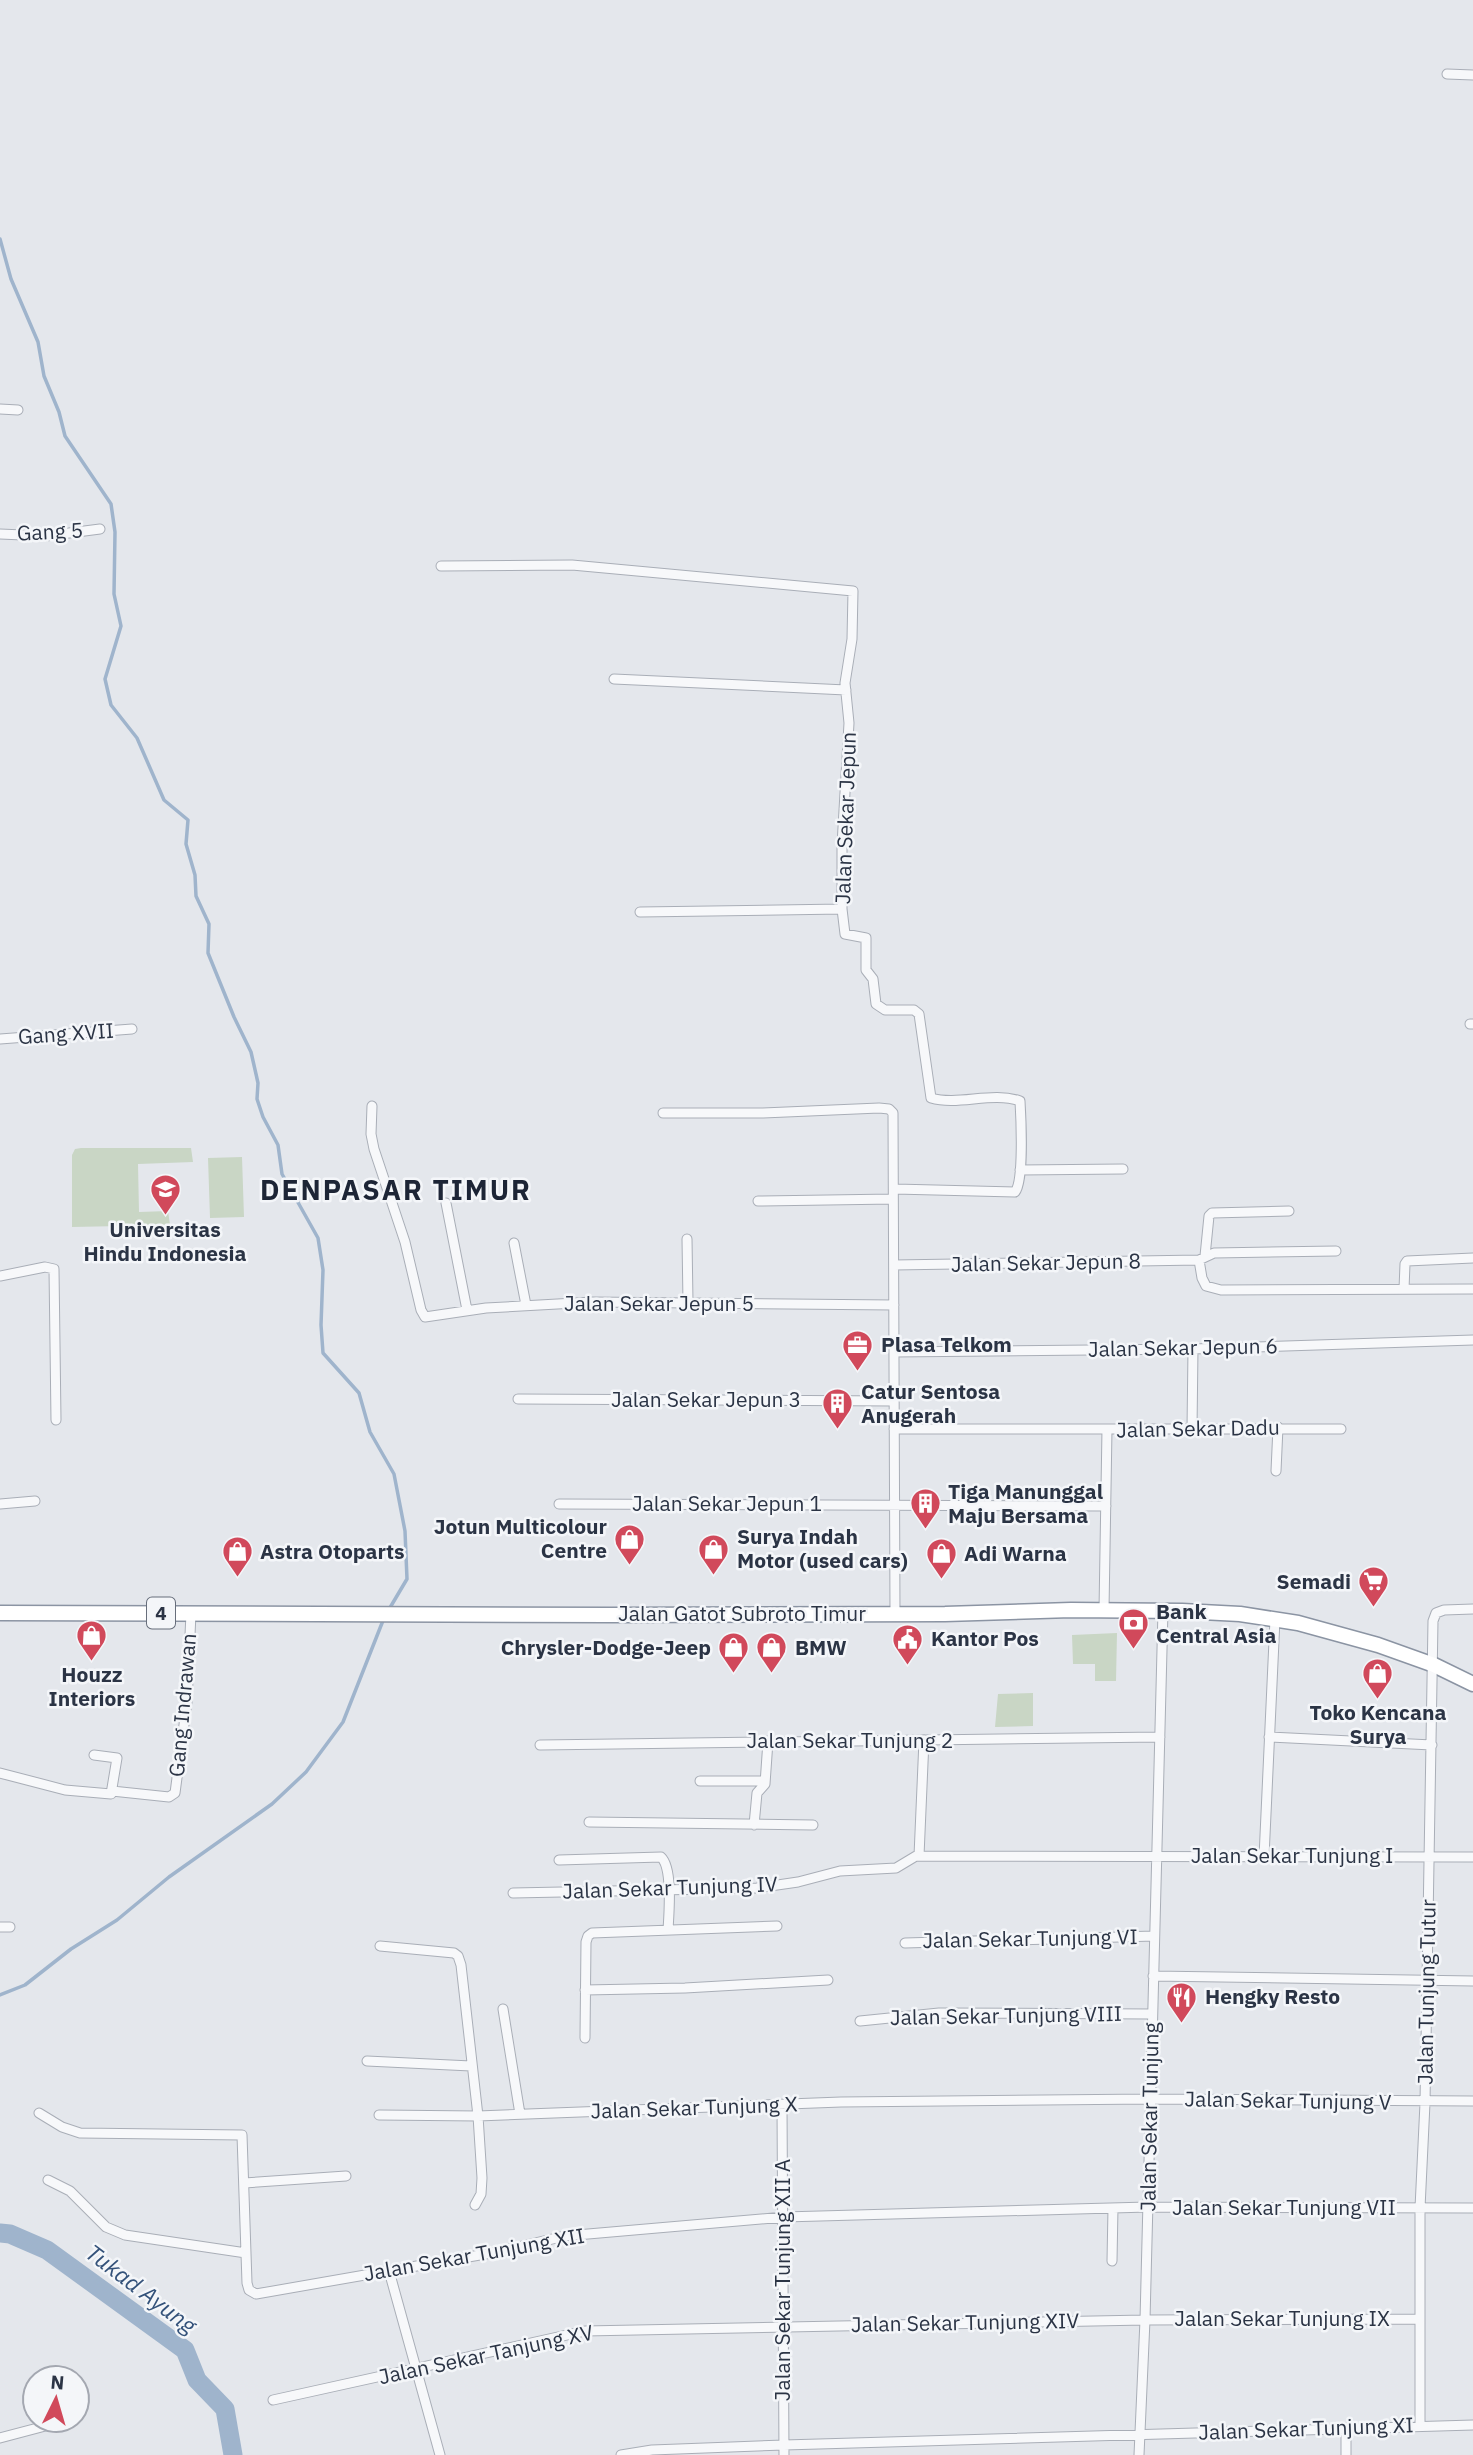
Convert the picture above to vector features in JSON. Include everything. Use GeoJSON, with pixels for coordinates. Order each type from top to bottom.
{"type":"FeatureCollection","features":[{"type":"Feature","properties":{"kind":"highway","name":"Jalan Gatot Subroto Timur"},"geometry":{"type":"LineString","coordinates":[[0,1613],[895,1614],[1163,1610],[1298,1622],[1353,1637],[1434,1665],[1473,1684]]}},
{"type":"Feature","properties":{"kind":"street"},"geometry":{"type":"LineString","coordinates":[[1447,74],[1473,75]]}},
{"type":"Feature","properties":{"kind":"street"},"geometry":{"type":"LineString","coordinates":[[0,409],[18,410]]}},
{"type":"Feature","properties":{"kind":"street","name":"Gang 5"},"geometry":{"type":"LineString","coordinates":[[0,534],[46,536],[100,529]]}},
{"type":"Feature","properties":{"kind":"street","name":"Jalan Sekar Jepun"},"geometry":{"type":"LineString","coordinates":[[441,566],[572,565],[853,591],[846,691],[849,723],[842,831],[842,909],[845,933],[866,937],[866,970],[873,979],[876,1004],[885,1010],[914,1010],[919,1014],[931,1098],[953,1100],[1008,1097],[1020,1101],[1020,1170]]}},
{"type":"Feature","properties":{"kind":"street"},"geometry":{"type":"LineString","coordinates":[[614,679],[846,691]]}},
{"type":"Feature","properties":{"kind":"street"},"geometry":{"type":"LineString","coordinates":[[640,912],[842,909]]}},
{"type":"Feature","properties":{"kind":"street","name":"Gang XVII"},"geometry":{"type":"LineString","coordinates":[[0,1039],[132,1029]]}},
{"type":"Feature","properties":{"kind":"street","name":"Jalan Sekar Jepun 5"},"geometry":{"type":"LineString","coordinates":[[372,1106],[371,1134],[374,1149],[402,1230],[425,1317],[526,1305],[688,1302],[894,1305]]}},
{"type":"Feature","properties":{"kind":"street"},"geometry":{"type":"LineString","coordinates":[[663,1112],[763,1113],[889,1108],[893,1113],[895,1614]]}},
{"type":"Feature","properties":{"kind":"street"},"geometry":{"type":"LineString","coordinates":[[758,1201],[894,1194],[1013,1192],[1018,1188],[1020,1170],[1123,1169]]}},
{"type":"Feature","properties":{"kind":"street"},"geometry":{"type":"LineString","coordinates":[[446,1203],[467,1310]]}},
{"type":"Feature","properties":{"kind":"street"},"geometry":{"type":"LineString","coordinates":[[1289,1211],[1212,1213],[1209,1216],[1202,1258],[1202,1278],[1206,1286],[1221,1290],[1473,1289]]}},
{"type":"Feature","properties":{"kind":"street"},"geometry":{"type":"LineString","coordinates":[[687,1239],[688,1302]]}},
{"type":"Feature","properties":{"kind":"street"},"geometry":{"type":"LineString","coordinates":[[514,1243],[526,1305]]}},
{"type":"Feature","properties":{"kind":"street","name":"Jalan Sekar Jepun 8"},"geometry":{"type":"LineString","coordinates":[[894,1265],[1202,1258],[1224,1253],[1336,1251]]}},
{"type":"Feature","properties":{"kind":"street"},"geometry":{"type":"LineString","coordinates":[[1404,1289],[1407,1261],[1473,1258]]}},
{"type":"Feature","properties":{"kind":"street"},"geometry":{"type":"LineString","coordinates":[[0,1276],[49,1267],[55,1273],[56,1420]]}},
{"type":"Feature","properties":{"kind":"street","name":"Jalan Sekar Jepun 6"},"geometry":{"type":"LineString","coordinates":[[894,1352],[1193,1349],[1473,1340]]}},
{"type":"Feature","properties":{"kind":"street"},"geometry":{"type":"LineString","coordinates":[[1192,1429],[1193,1349]]}},
{"type":"Feature","properties":{"kind":"street","name":"Jalan Sekar Jepun 3"},"geometry":{"type":"LineString","coordinates":[[518,1399],[894,1401]]}},
{"type":"Feature","properties":{"kind":"street"},"geometry":{"type":"LineString","coordinates":[[1276,1471],[1278,1427]]}},
{"type":"Feature","properties":{"kind":"street"},"geometry":{"type":"LineString","coordinates":[[894,1429],[1107,1429]]}},
{"type":"Feature","properties":{"kind":"street","name":"Jalan Sekar Dadu"},"geometry":{"type":"LineString","coordinates":[[1104,1609],[1107,1429],[1341,1429]]}},
{"type":"Feature","properties":{"kind":"street"},"geometry":{"type":"LineString","coordinates":[[0,1504],[35,1502]]}},
{"type":"Feature","properties":{"kind":"street","name":"Jalan Sekar Jepun 1"},"geometry":{"type":"LineString","coordinates":[[559,1504],[1106,1506]]}},
{"type":"Feature","properties":{"kind":"street","name":"Jalan Tunjung Tutur"},"geometry":{"type":"LineString","coordinates":[[1420,2426],[1420,2208],[1428,1981],[1427,1856],[1432,1745],[1433,1621],[1436,1613],[1444,1610],[1473,1609]]}},
{"type":"Feature","properties":{"kind":"street","name":"Jalan Sekar Tunjung"},"geometry":{"type":"LineString","coordinates":[[1139,2455],[1145,2320],[1163,1610]]}},
{"type":"Feature","properties":{"kind":"street","name":"Gang Indrawan"},"geometry":{"type":"LineString","coordinates":[[112,1791],[172,1796],[177,1780],[186,1717],[191,1613]]}},
{"type":"Feature","properties":{"kind":"street"},"geometry":{"type":"LineString","coordinates":[[1264,1857],[1275,1619]]}},
{"type":"Feature","properties":{"kind":"street","name":"Jalan Sekar Tunjung 2"},"geometry":{"type":"LineString","coordinates":[[540,1745],[1160,1737]]}},
{"type":"Feature","properties":{"kind":"street"},"geometry":{"type":"LineString","coordinates":[[1269,1737],[1432,1745]]}},
{"type":"Feature","properties":{"kind":"street"},"geometry":{"type":"LineString","coordinates":[[919,1856],[924,1740]]}},
{"type":"Feature","properties":{"kind":"street"},"geometry":{"type":"LineString","coordinates":[[754,1825],[757,1793],[765,1782],[768,1741]]}},
{"type":"Feature","properties":{"kind":"street"},"geometry":{"type":"LineString","coordinates":[[0,1773],[65,1790],[111,1794],[117,1758],[94,1755]]}},
{"type":"Feature","properties":{"kind":"street"},"geometry":{"type":"LineString","coordinates":[[700,1781],[765,1782]]}},
{"type":"Feature","properties":{"kind":"street"},"geometry":{"type":"LineString","coordinates":[[589,1822],[813,1825]]}},
{"type":"Feature","properties":{"kind":"street","name":"Jalan Sekar Tunjung IV"},"geometry":{"type":"LineString","coordinates":[[513,1893],[721,1891],[783,1885],[840,1871],[896,1868],[919,1856],[1157,1855]]}},
{"type":"Feature","properties":{"kind":"street","name":"Jalan Sekar Tunjung I"},"geometry":{"type":"LineString","coordinates":[[1157,1855],[1473,1857]]}},
{"type":"Feature","properties":{"kind":"street"},"geometry":{"type":"LineString","coordinates":[[559,1860],[661,1857],[666,1861],[669,1891],[668,1930]]}},
{"type":"Feature","properties":{"kind":"street"},"geometry":{"type":"LineString","coordinates":[[585,2038],[588,1936],[592,1933],[777,1926]]}},
{"type":"Feature","properties":{"kind":"street","name":"Jalan Sekar Tunjung VI"},"geometry":{"type":"LineString","coordinates":[[905,1942],[1154,1936]]}},
{"type":"Feature","properties":{"kind":"street"},"geometry":{"type":"LineString","coordinates":[[380,1947],[454,1953],[458,1956],[478,2116],[482,2185],[475,2205]]}},
{"type":"Feature","properties":{"kind":"street"},"geometry":{"type":"LineString","coordinates":[[1153,1976],[1473,1981]]}},
{"type":"Feature","properties":{"kind":"street"},"geometry":{"type":"LineString","coordinates":[[585,1990],[685,1988],[828,1980]]}},
{"type":"Feature","properties":{"kind":"street"},"geometry":{"type":"LineString","coordinates":[[503,2009],[520,2115]]}},
{"type":"Feature","properties":{"kind":"street","name":"Jalan Sekar Tunjung VIII"},"geometry":{"type":"LineString","coordinates":[[860,2021],[939,2013],[1152,2014]]}},
{"type":"Feature","properties":{"kind":"street"},"geometry":{"type":"LineString","coordinates":[[367,2061],[471,2066]]}},
{"type":"Feature","properties":{"kind":"street","name":"Jalan Sekar Tunjung V"},"geometry":{"type":"LineString","coordinates":[[1150,2099],[1425,2103],[1473,2101]]}},
{"type":"Feature","properties":{"kind":"street","name":"Jalan Sekar Tunjung X"},"geometry":{"type":"LineString","coordinates":[[379,2115],[520,2115],[841,2102],[1150,2099]]}},
{"type":"Feature","properties":{"kind":"street","name":"Jalan Sekar Tunjung XII A"},"geometry":{"type":"LineString","coordinates":[[782,2106],[784,2450]]}},
{"type":"Feature","properties":{"kind":"street","name":"Jalan Sekar Tunjung XII"},"geometry":{"type":"LineString","coordinates":[[39,2112],[62,2127],[80,2133],[242,2135],[249,2290],[256,2294],[497,2252],[565,2236],[783,2217],[1148,2207]]}},
{"type":"Feature","properties":{"kind":"street"},"geometry":{"type":"LineString","coordinates":[[244,2183],[346,2176]]}},
{"type":"Feature","properties":{"kind":"street"},"geometry":{"type":"LineString","coordinates":[[48,2180],[70,2191],[106,2227],[125,2235],[246,2253]]}},
{"type":"Feature","properties":{"kind":"street","name":"Jalan Sekar Tunjung VII"},"geometry":{"type":"LineString","coordinates":[[1148,2207],[1473,2208]]}},
{"type":"Feature","properties":{"kind":"street"},"geometry":{"type":"LineString","coordinates":[[1112,2261],[1113,2208]]}},
{"type":"Feature","properties":{"kind":"street"},"geometry":{"type":"LineString","coordinates":[[389,2271],[440,2455]]}},
{"type":"Feature","properties":{"kind":"street","name":"Jalan Sekar Tunjung IX"},"geometry":{"type":"LineString","coordinates":[[1145,2320],[1419,2319]]}},
{"type":"Feature","properties":{"kind":"street","name":"Jalan Sekar Tunjung XIV"},"geometry":{"type":"LineString","coordinates":[[784,2325],[1145,2320]]}},
{"type":"Feature","properties":{"kind":"street","name":"Jalan Sekar Tanjung XV"},"geometry":{"type":"LineString","coordinates":[[274,2400],[585,2331],[784,2325]]}},
{"type":"Feature","properties":{"kind":"street","name":"Jalan Sekar Tunjung XI"},"geometry":{"type":"LineString","coordinates":[[621,2455],[652,2450],[784,2450],[1140,2434],[1473,2424]]}},
{"type":"Feature","properties":{"kind":"street"},"geometry":{"type":"LineString","coordinates":[[1346,2428],[1346,2455]]}},
{"type":"Feature","properties":{"kind":"street"},"geometry":{"type":"LineString","coordinates":[[0,2438],[21,2432]]}},
{"type":"Feature","properties":{"kind":"green space"},"geometry":{"type":"Polygon","coordinates":[[[191,1148],[193,1162],[138,1164],[139,1212],[168,1211],[170,1225],[72,1227],[72,1155],[75,1149],[191,1148]]]}},
{"type":"Feature","properties":{"kind":"green space"},"geometry":{"type":"Polygon","coordinates":[[[242,1157],[244,1217],[210,1218],[208,1158],[242,1157]]]}},
{"type":"Feature","properties":{"kind":"green space"},"geometry":{"type":"Polygon","coordinates":[[[1117,1633],[1116,1681],[1095,1681],[1095,1664],[1073,1664],[1072,1635],[1117,1633]]]}},
{"type":"Feature","properties":{"kind":"green space"},"geometry":{"type":"Polygon","coordinates":[[[1033,1693],[1033,1726],[995,1727],[998,1694],[1033,1693]]]}},
{"type":"Feature","properties":{"kind":"waterway"},"geometry":{"type":"LineString","coordinates":[[0,239],[11,279],[38,342],[44,376],[59,412],[65,436],[111,504],[115,532],[114,594],[121,626],[105,679],[111,705],[137,738],[164,800],[188,820],[186,844],[195,875],[196,896],[209,924],[208,953],[251,1052],[258,1083],[257,1099],[278,1145],[282,1174],[318,1238],[323,1270],[323,1353],[359,1393],[370,1432],[394,1474],[405,1531],[407,1579],[388,1611]]}},
{"type":"Feature","properties":{"kind":"waterway"},"geometry":{"type":"LineString","coordinates":[[0,1995],[25,1985],[71,1949],[117,1920],[169,1877],[272,1804],[306,1772],[343,1722],[384,1618]]}},
{"type":"Feature","properties":{"kind":"waterway","name":"Tukad Ayung"},"geometry":{"type":"LineString","coordinates":[[0,2233],[10,2234],[47,2250],[185,2350],[197,2380],[225,2409],[233,2455]]}},
{"type":"Feature","properties":{"kind":"place","name":"Universitas Hindu Indonesia"},"geometry":{"type":"Point","coordinates":[165,1217]}},
{"type":"Feature","properties":{"kind":"place","name":"Plasa Telkom"},"geometry":{"type":"Point","coordinates":[858,1372]}},
{"type":"Feature","properties":{"kind":"place","name":"Catur Sentosa Anugerah"},"geometry":{"type":"Point","coordinates":[838,1431]}},
{"type":"Feature","properties":{"kind":"place","name":"Tiga Manunggal Maju Bersama"},"geometry":{"type":"Point","coordinates":[925,1531]}},
{"type":"Feature","properties":{"kind":"place","name":"Jotun Multicolour Centre"},"geometry":{"type":"Point","coordinates":[630,1566]}},
{"type":"Feature","properties":{"kind":"place","name":"Surya Indah Motor (used cars)"},"geometry":{"type":"Point","coordinates":[714,1576]}},
{"type":"Feature","properties":{"kind":"place","name":"Astra Otoparts"},"geometry":{"type":"Point","coordinates":[237,1579]}},
{"type":"Feature","properties":{"kind":"place","name":"Adi Warna"},"geometry":{"type":"Point","coordinates":[941,1581]}},
{"type":"Feature","properties":{"kind":"place","name":"Semadi"},"geometry":{"type":"Point","coordinates":[1374,1609]}},
{"type":"Feature","properties":{"kind":"place","name":"Bank Central Asia"},"geometry":{"type":"Point","coordinates":[1133,1651]}},
{"type":"Feature","properties":{"kind":"place","name":"Houzz Interiors"},"geometry":{"type":"Point","coordinates":[92,1662]}},
{"type":"Feature","properties":{"kind":"place","name":"Kantor Pos"},"geometry":{"type":"Point","coordinates":[908,1666]}},
{"type":"Feature","properties":{"kind":"place","name":"Chrysler-Dodge-Jeep"},"geometry":{"type":"Point","coordinates":[734,1675]}},
{"type":"Feature","properties":{"kind":"place","name":"BMW"},"geometry":{"type":"Point","coordinates":[772,1675]}},
{"type":"Feature","properties":{"kind":"place","name":"Toko Kencana Surya"},"geometry":{"type":"Point","coordinates":[1378,1700]}},
{"type":"Feature","properties":{"kind":"place","name":"Hengky Resto"},"geometry":{"type":"Point","coordinates":[1182,2024]}},
{"type":"Feature","properties":{"kind":"district","name":"DENPASAR TIMUR"},"geometry":{"type":"Point","coordinates":[396,1190]}}]}
